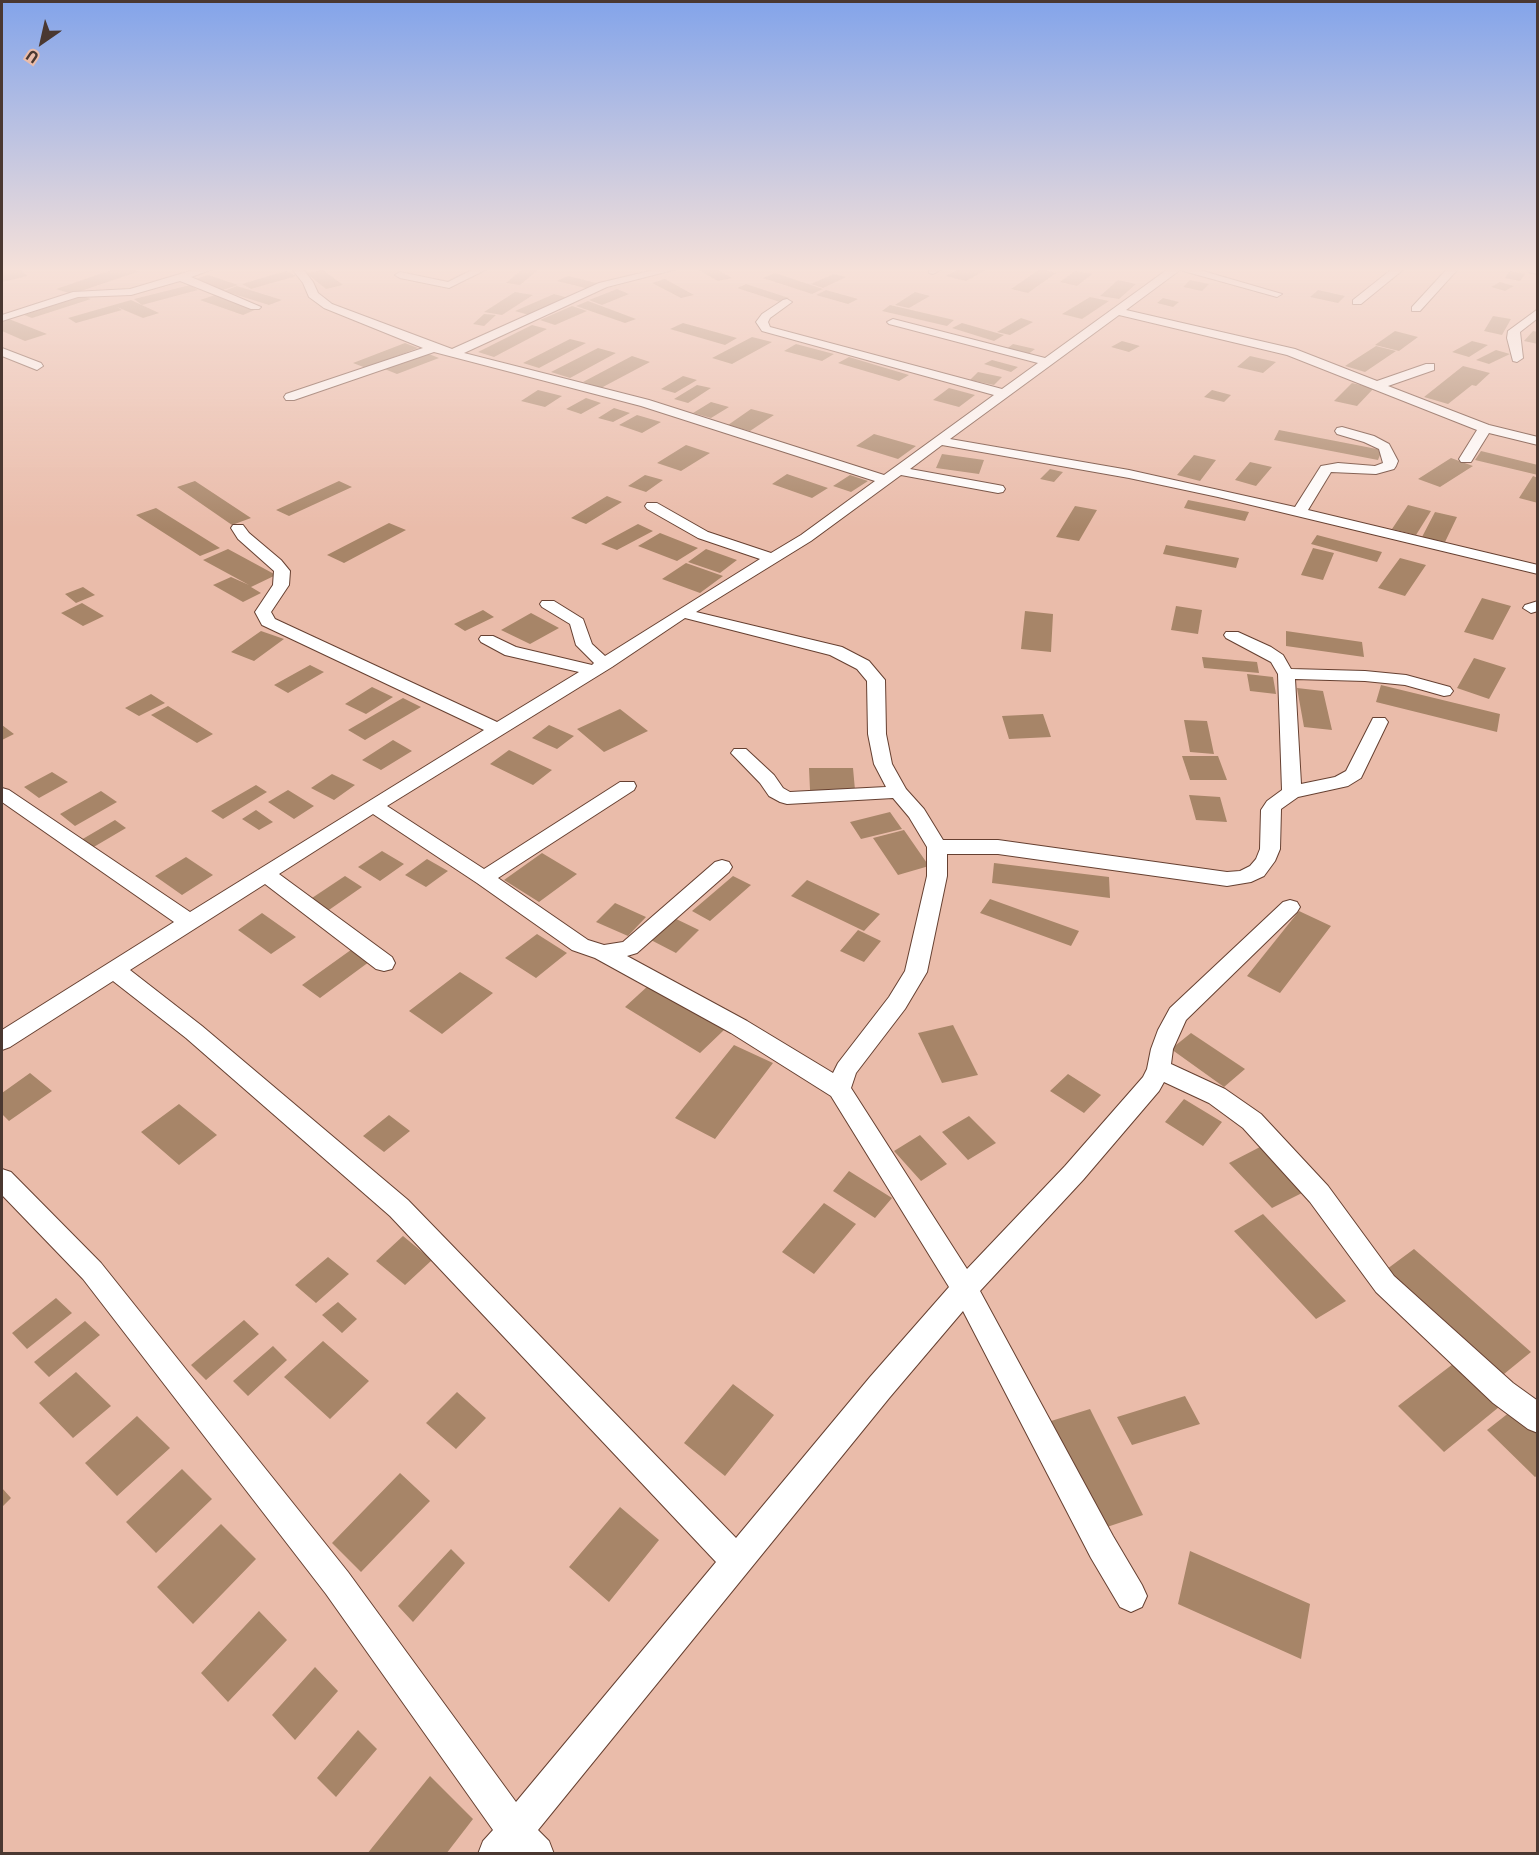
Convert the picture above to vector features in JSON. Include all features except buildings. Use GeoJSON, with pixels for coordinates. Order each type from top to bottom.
{"type":"FeatureCollection","features":[{"type":"Feature","properties":{"kind":"street"},"geometry":{"type":"LineString","coordinates":[[11,356],[37,366]]}},
{"type":"Feature","properties":{"kind":"street"},"geometry":{"type":"LineString","coordinates":[[290,398],[412,356]]}},
{"type":"Feature","properties":{"kind":"street"},"geometry":{"type":"LineString","coordinates":[[458,356],[645,403],[886,480]]}},
{"type":"Feature","properties":{"kind":"street"},"geometry":{"type":"LineString","coordinates":[[861,356],[1005,394]]}},
{"type":"Feature","properties":{"kind":"street"},"geometry":{"type":"LineString","coordinates":[[1022,356],[1047,362]]}},
{"type":"Feature","properties":{"kind":"street"},"geometry":{"type":"LineString","coordinates":[[2,1041],[682,613],[806,538],[1056,356]]}},
{"type":"Feature","properties":{"kind":"street"},"geometry":{"type":"LineString","coordinates":[[1300,356],[1485,428],[1538,441]]}},
{"type":"Feature","properties":{"kind":"street"},"geometry":{"type":"LineString","coordinates":[[1378,385],[1430,367]]}},
{"type":"Feature","properties":{"kind":"street"},"geometry":{"type":"LineString","coordinates":[[1466,459],[1485,428]]}},
{"type":"Feature","properties":{"kind":"street"},"geometry":{"type":"LineString","coordinates":[[1299,513],[1326,469],[1338,467],[1376,470],[1389,466],[1391,461],[1384,447],[1369,439],[1342,431]]}},
{"type":"Feature","properties":{"kind":"street"},"geometry":{"type":"LineString","coordinates":[[940,441],[1129,474],[1218,493],[1538,570]]}},
{"type":"Feature","properties":{"kind":"street"},"geometry":{"type":"LineString","coordinates":[[899,471],[999,489]]}},
{"type":"Feature","properties":{"kind":"street"},"geometry":{"type":"LineString","coordinates":[[652,506],[703,535],[772,558]]}},
{"type":"Feature","properties":{"kind":"street"},"geometry":{"type":"LineString","coordinates":[[238,528],[243,536],[276,563],[282,571],[281,585],[263,612],[268,622],[497,729]]}},
{"type":"Feature","properties":{"kind":"street"},"geometry":{"type":"LineString","coordinates":[[548,604],[577,622],[584,645],[595,657],[599,667]]}},
{"type":"Feature","properties":{"kind":"street"},"geometry":{"type":"LineString","coordinates":[[682,613],[836,651],[863,665],[876,680],[877,734],[883,764],[898,792],[917,813],[937,847],[937,876],[916,972],[897,1003],[846,1069],[839,1089]]}},
{"type":"Feature","properties":{"kind":"street"},"geometry":{"type":"LineString","coordinates":[[1232,635],[1277,659],[1286,674],[1292,792]]}},
{"type":"Feature","properties":{"kind":"street"},"geometry":{"type":"LineString","coordinates":[[487,639],[511,651],[599,667]]}},
{"type":"Feature","properties":{"kind":"street"},"geometry":{"type":"LineString","coordinates":[[1286,674],[1365,676],[1406,680],[1444,691]]}},
{"type":"Feature","properties":{"kind":"street"},"geometry":{"type":"LineString","coordinates":[[937,847],[998,847],[1227,879],[1244,877],[1257,871],[1265,861],[1269,849],[1271,810],[1281,798],[1292,792],[1341,782],[1354,774],[1379,722]]}},
{"type":"Feature","properties":{"kind":"street"},"geometry":{"type":"LineString","coordinates":[[740,753],[767,779],[776,792],[787,798],[860,796],[898,792]]}},
{"type":"Feature","properties":{"kind":"street"},"geometry":{"type":"LineString","coordinates":[[484,878],[627,786]]}},
{"type":"Feature","properties":{"kind":"street"},"geometry":{"type":"LineString","coordinates":[[2,794],[189,922]]}},
{"type":"Feature","properties":{"kind":"street"},"geometry":{"type":"LineString","coordinates":[[374,806],[484,878],[580,945],[603,953],[739,1028],[839,1089],[965,1289],[1102,1547],[1131,1596]]}},
{"type":"Feature","properties":{"kind":"street"},"geometry":{"type":"LineString","coordinates":[[603,953],[629,948],[722,867]]}},
{"type":"Feature","properties":{"kind":"street"},"geometry":{"type":"LineString","coordinates":[[265,874],[384,963]]}},
{"type":"Feature","properties":{"kind":"street"},"geometry":{"type":"LineString","coordinates":[[496,1854],[514,1829],[880,1387],[965,1289],[1074,1173],[1152,1084],[1159,1069],[1165,1039],[1179,1014],[1290,907]]}},
{"type":"Feature","properties":{"kind":"street"},"geometry":{"type":"LineString","coordinates":[[114,970],[194,1032],[399,1208],[737,1561]]}},
{"type":"Feature","properties":{"kind":"street"},"geometry":{"type":"LineString","coordinates":[[1159,1069],[1217,1096],[1252,1121],[1319,1194],[1385,1284],[1503,1393],[1538,1419]]}},
{"type":"Feature","properties":{"kind":"street"},"geometry":{"type":"LineString","coordinates":[[2,1179],[92,1271],[337,1583],[514,1829],[536,1854]]}}]}
